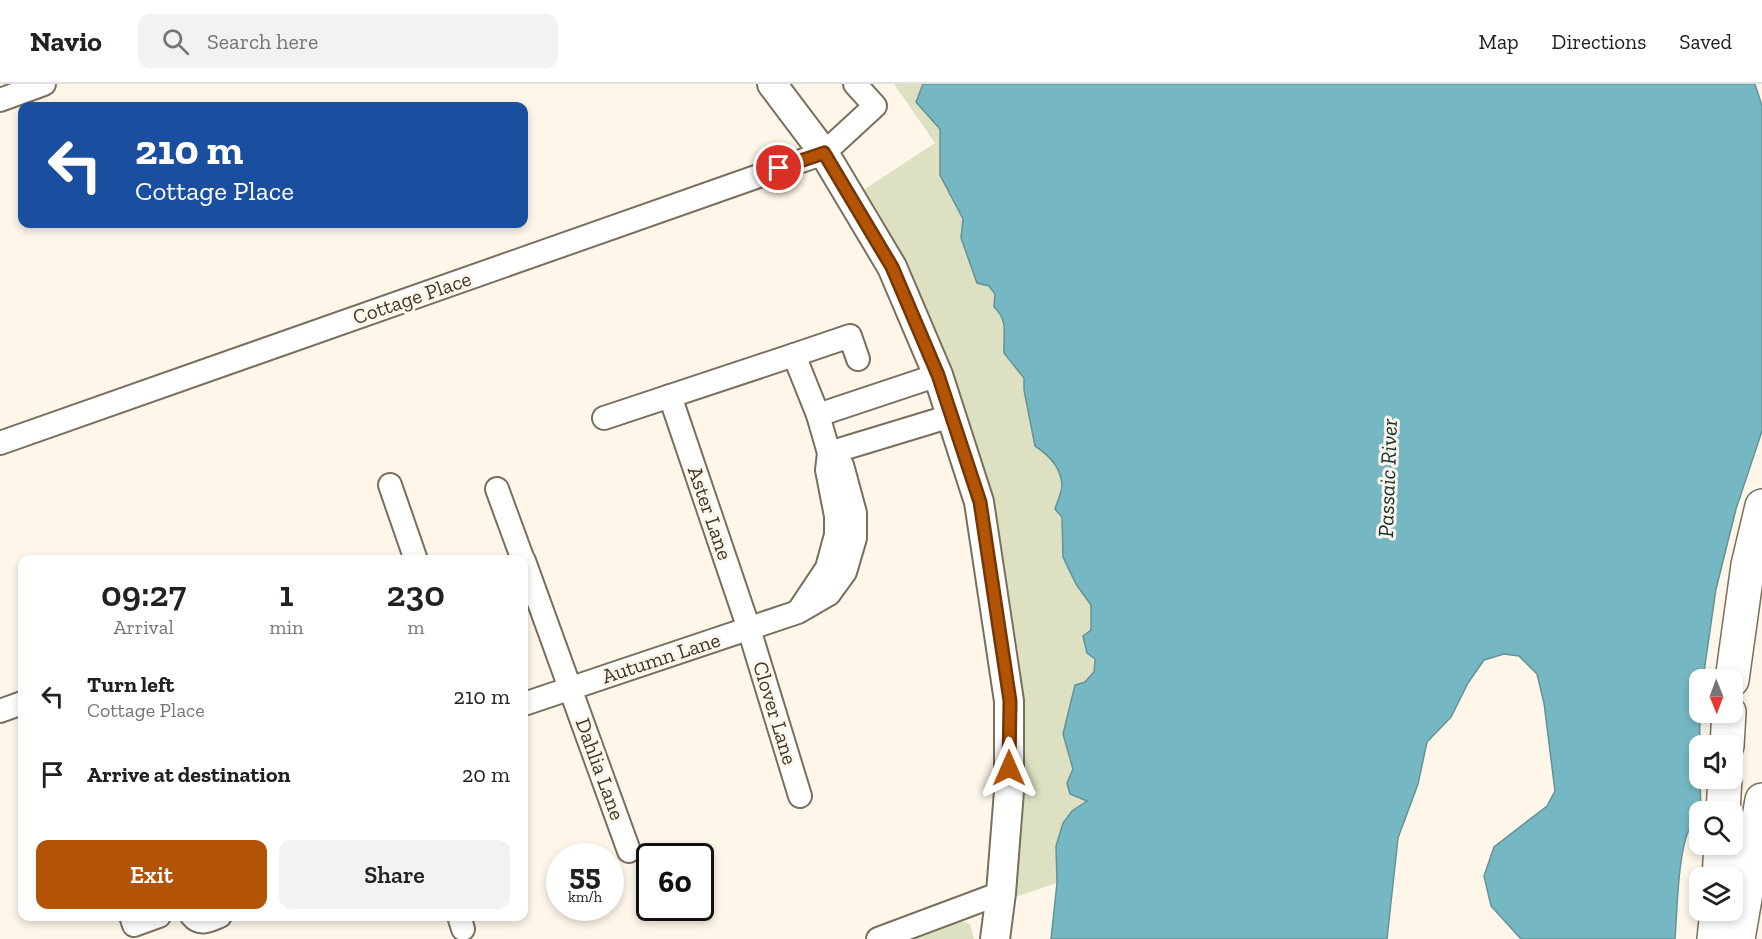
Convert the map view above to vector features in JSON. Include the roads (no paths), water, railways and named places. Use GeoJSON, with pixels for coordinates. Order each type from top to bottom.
{"type":"FeatureCollection","features":[{"type":"Feature","properties":{"kind":"highway"},"geometry":{"type":"LineString","coordinates":[[1734,669],[1748,565],[1762,506]]}},
{"type":"Feature","properties":{"kind":"highway"},"geometry":{"type":"LineString","coordinates":[[1738,637],[1751,566],[1762,527]]}},
{"type":"Feature","properties":{"kind":"highway"},"geometry":{"type":"LineString","coordinates":[[1738,939],[1762,800]]}},
{"type":"Feature","properties":{"kind":"highway"},"geometry":{"type":"LineString","coordinates":[[1714,939],[1716,921]]}},
{"type":"Feature","properties":{"kind":"main road"},"geometry":{"type":"LineString","coordinates":[[772,84],[824,153],[892,267],[938,375],[980,502],[1010,701],[1009,790],[995,939]]}},
{"type":"Feature","properties":{"kind":"street"},"geometry":{"type":"LineString","coordinates":[[0,100],[44,84]]}},
{"type":"Feature","properties":{"kind":"street"},"geometry":{"type":"LineString","coordinates":[[824,153],[875,106],[855,84]]}},
{"type":"Feature","properties":{"kind":"street","name":"Cottage Place"},"geometry":{"type":"LineString","coordinates":[[0,443],[824,153]]}},
{"type":"Feature","properties":{"kind":"street"},"geometry":{"type":"LineString","coordinates":[[604,418],[850,336],[858,359]]}},
{"type":"Feature","properties":{"kind":"street","name":"Autumn Lane"},"geometry":{"type":"LineString","coordinates":[[528,703],[798,612],[827,568],[836,535],[836,516],[826,470],[829,453],[818,415],[794,355]]}},
{"type":"Feature","properties":{"kind":"street"},"geometry":{"type":"LineString","coordinates":[[818,415],[938,375]]}},
{"type":"Feature","properties":{"kind":"street","name":"Aster Lane"},"geometry":{"type":"LineString","coordinates":[[670,396],[749,629]]}},
{"type":"Feature","properties":{"kind":"street"},"geometry":{"type":"LineString","coordinates":[[829,453],[951,416]]}},
{"type":"Feature","properties":{"kind":"street"},"geometry":{"type":"LineString","coordinates":[[390,485],[414,555]]}},
{"type":"Feature","properties":{"kind":"street","name":"Dahlia Lane"},"geometry":{"type":"LineString","coordinates":[[497,489],[521,555]]}},
{"type":"Feature","properties":{"kind":"street","name":"Dahlia Lane"},"geometry":{"type":"LineString","coordinates":[[528,574],[629,851]]}},
{"type":"Feature","properties":{"kind":"street","name":"Clover Lane"},"geometry":{"type":"LineString","coordinates":[[749,629],[800,796]]}},
{"type":"Feature","properties":{"kind":"street"},"geometry":{"type":"LineString","coordinates":[[0,711],[18,704]]}},
{"type":"Feature","properties":{"kind":"street"},"geometry":{"type":"LineString","coordinates":[[878,939],[1001,893]]}},
{"type":"Feature","properties":{"kind":"street"},"geometry":{"type":"LineString","coordinates":[[133,921],[134,925],[145,921]]}},
{"type":"Feature","properties":{"kind":"water","name":"Passaic River"},"geometry":{"type":"Polygon","coordinates":[[[923,84],[1755,84],[1762,106],[1762,431],[1736,509],[1716,589],[1704,669],[1689,669],[1689,723],[1700,723],[1700,735],[1689,735],[1689,789],[1701,789],[1701,801],[1689,801],[1689,830],[1682,853],[1675,939],[1521,939],[1491,906],[1484,876],[1494,847],[1547,806],[1555,791],[1544,703],[1537,674],[1519,656],[1504,654],[1484,660],[1468,683],[1451,717],[1427,742],[1418,784],[1398,838],[1387,939],[1051,939],[1057,883],[1056,846],[1063,823],[1072,811],[1087,801],[1070,794],[1067,783],[1073,769],[1063,734],[1075,685],[1085,682],[1094,672],[1095,659],[1087,653],[1083,636],[1091,630],[1091,605],[1076,584],[1063,557],[1062,517],[1055,509],[1062,488],[1057,467],[1045,453],[1035,446],[1024,390],[1024,378],[1004,353],[1003,323],[1002,317],[994,307],[995,294],[989,286],[977,283],[961,238],[963,219],[940,175],[940,129],[916,102],[923,84]]]}}]}
